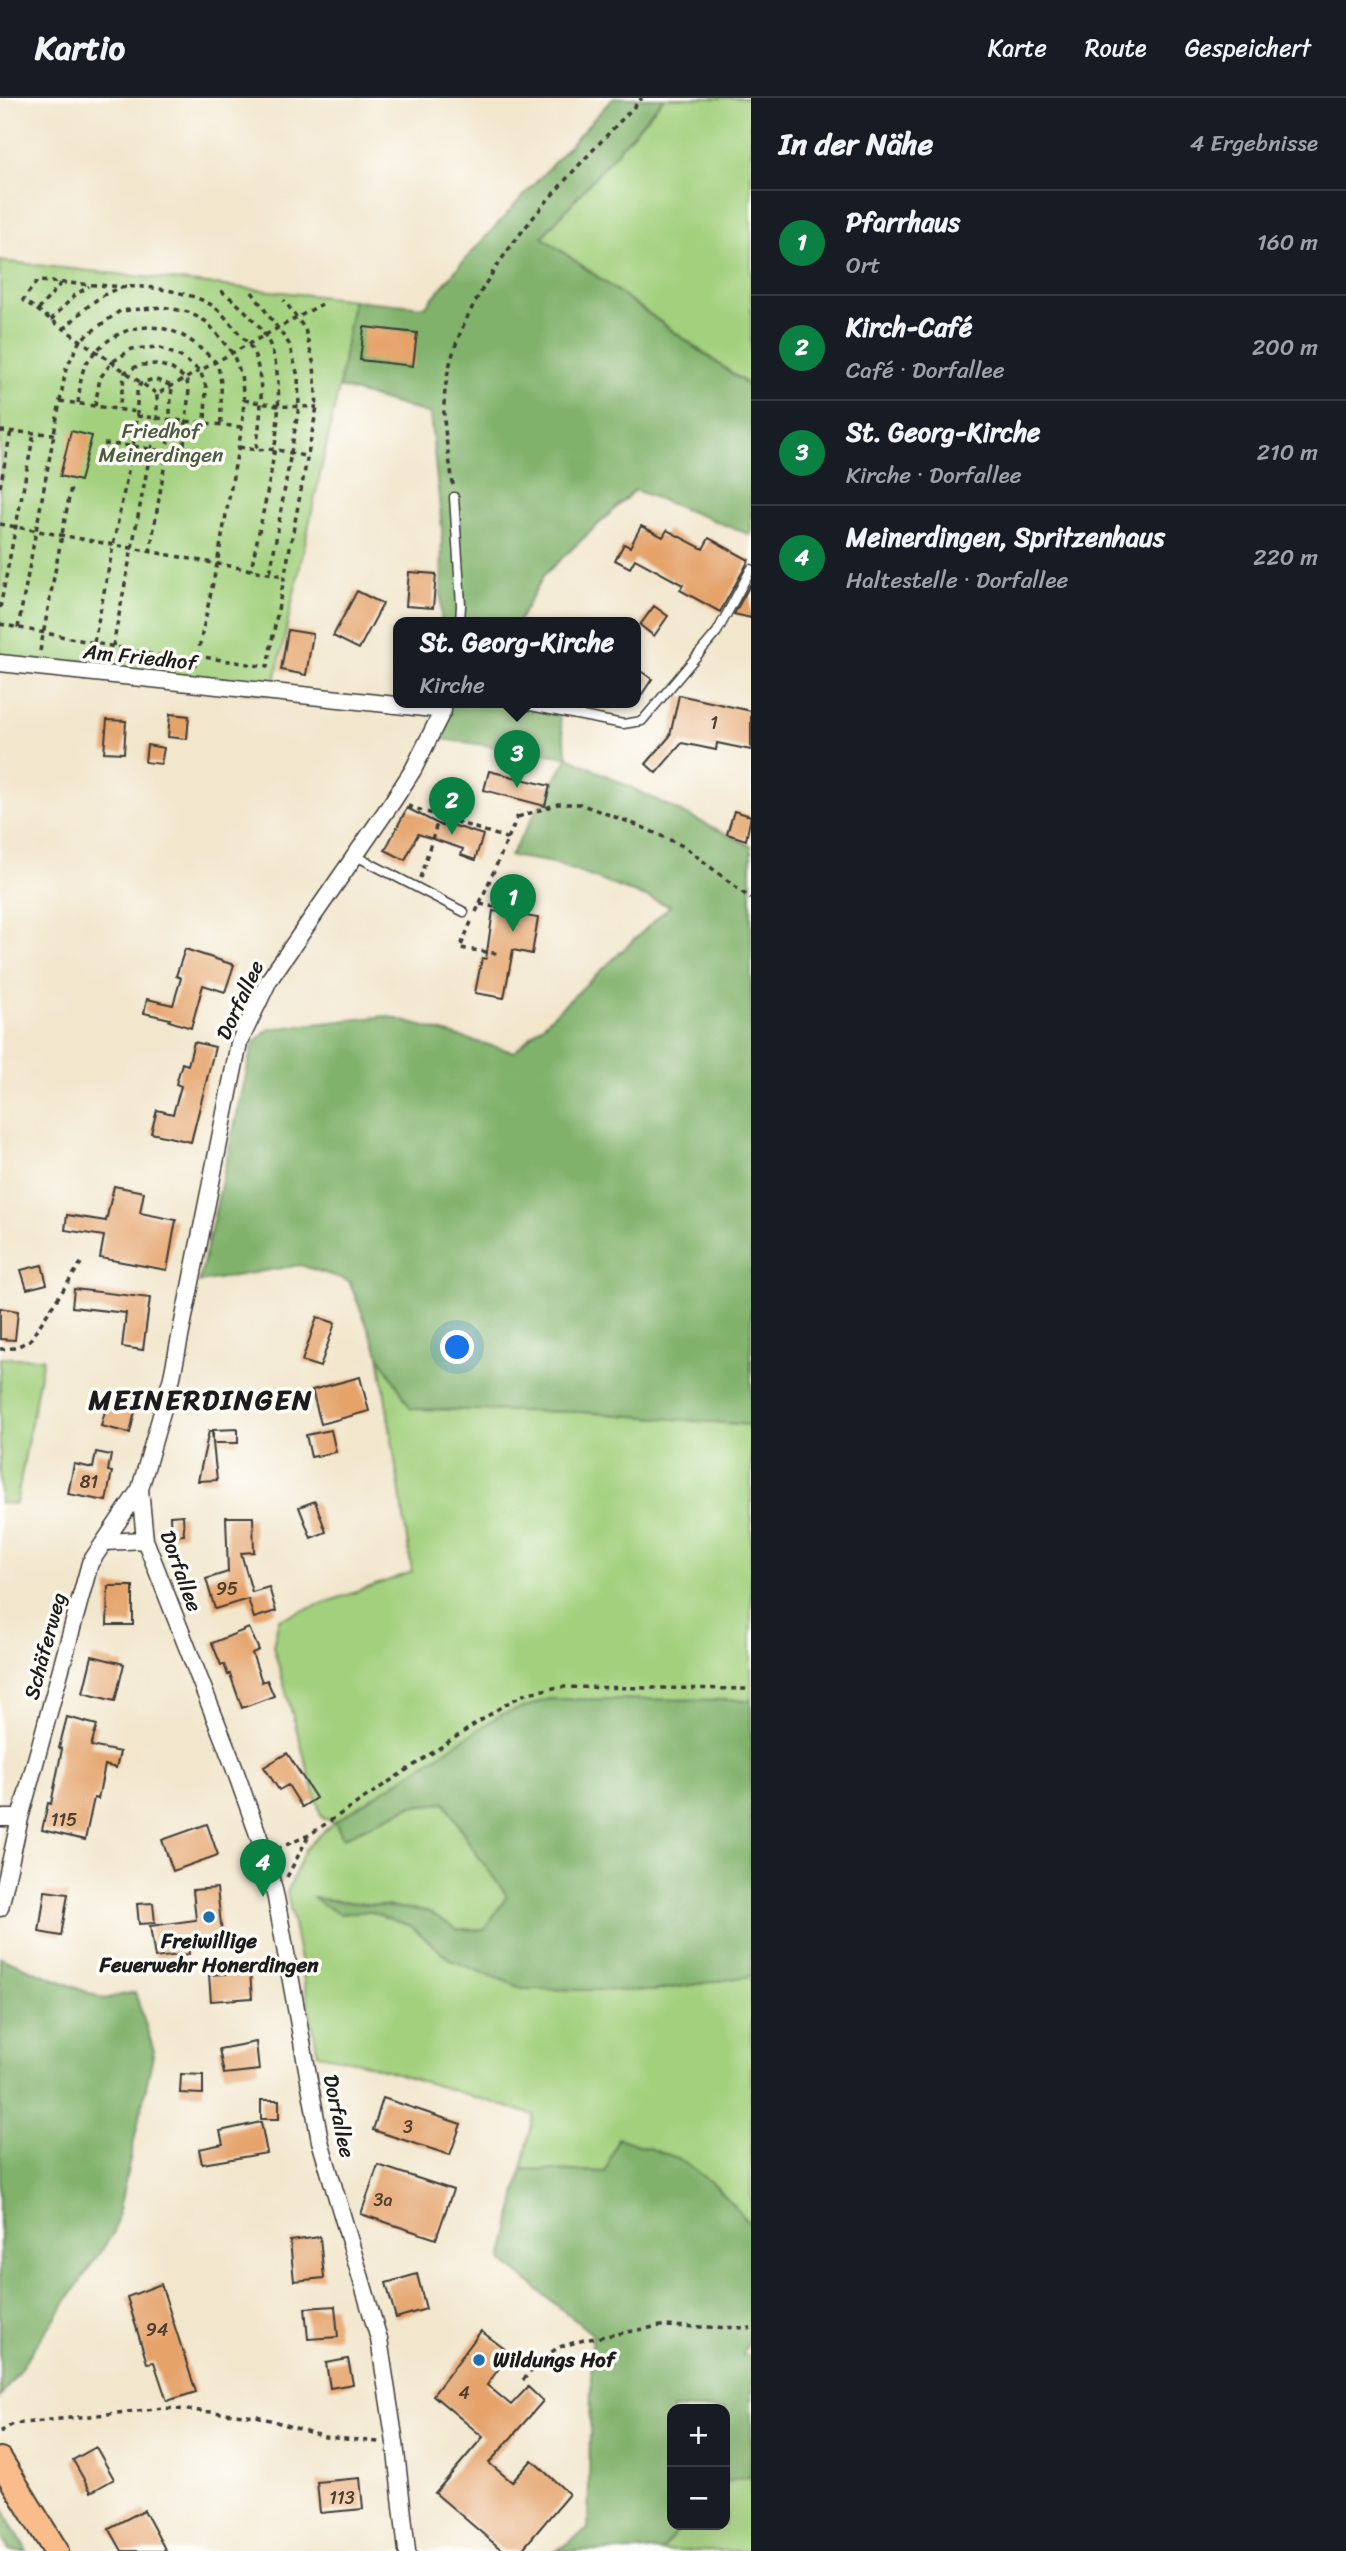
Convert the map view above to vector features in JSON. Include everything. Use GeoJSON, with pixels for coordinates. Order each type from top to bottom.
{"type":"FeatureCollection","features":[{"type":"Feature","properties":{"kind":"main road"},"geometry":{"type":"LineString","coordinates":[[0,2460],[56,2551]]}},
{"type":"Feature","properties":{"kind":"street","name":"Am Friedhof"},"geometry":{"type":"LineString","coordinates":[[0,663],[275,692]]}},
{"type":"Feature","properties":{"kind":"street","name":"Dorfallee"},"geometry":{"type":"LineString","coordinates":[[275,692],[393,701]]}},
{"type":"Feature","properties":{"kind":"street","name":"Dorfallee"},"geometry":{"type":"LineString","coordinates":[[407,2551],[395,2443],[379,2339],[320,2141],[276,1898],[265,1854],[231,1759],[145,1540],[140,1489],[172,1377],[239,1043],[269,980],[393,802],[445,708]]}},
{"type":"Feature","properties":{"kind":"street","name":"Schäferweg"},"geometry":{"type":"LineString","coordinates":[[0,1908],[20,1818],[90,1563],[140,1489]]}},
{"type":"Feature","properties":{"kind":"street"},"geometry":{"type":"LineString","coordinates":[[105,1542],[145,1540]]}},
{"type":"Feature","properties":{"kind":"street"},"geometry":{"type":"LineString","coordinates":[[0,1818],[20,1818]]}},
{"type":"Feature","properties":{"kind":"lane"},"geometry":{"type":"LineString","coordinates":[[454,497],[460,617]]}},
{"type":"Feature","properties":{"kind":"lane"},"geometry":{"type":"LineString","coordinates":[[541,708],[623,724],[642,722],[716,632],[751,569]]}},
{"type":"Feature","properties":{"kind":"lane"},"geometry":{"type":"LineString","coordinates":[[356,856],[464,912]]}},
{"type":"Feature","properties":{"kind":"path"},"geometry":{"type":"LineString","coordinates":[[454,497],[444,405],[454,346],[500,261],[534,214],[642,98]]}},
{"type":"Feature","properties":{"kind":"path"},"geometry":{"type":"LineString","coordinates":[[157,394],[23,300],[37,281],[166,290],[194,297],[214,307],[249,344],[256,359],[262,404],[256,450]]}},
{"type":"Feature","properties":{"kind":"path"},"geometry":{"type":"LineString","coordinates":[[38,310],[61,283]]}},
{"type":"Feature","properties":{"kind":"path"},"geometry":{"type":"LineString","coordinates":[[51,320],[74,296],[90,285]]}},
{"type":"Feature","properties":{"kind":"path"},"geometry":{"type":"LineString","coordinates":[[64,328],[86,307],[125,287]]}},
{"type":"Feature","properties":{"kind":"path"},"geometry":{"type":"LineString","coordinates":[[221,290],[235,301],[265,336],[279,375],[274,449],[251,570]]}},
{"type":"Feature","properties":{"kind":"path"},"geometry":{"type":"LineString","coordinates":[[252,292],[289,344],[298,376],[299,406],[270,573]]}},
{"type":"Feature","properties":{"kind":"path"},"geometry":{"type":"LineString","coordinates":[[0,624],[180,660],[197,656],[267,667],[317,407],[314,365],[305,329],[284,300]]}},
{"type":"Feature","properties":{"kind":"path"},"geometry":{"type":"LineString","coordinates":[[157,394],[322,304]]}},
{"type":"Feature","properties":{"kind":"path"},"geometry":{"type":"LineString","coordinates":[[18,628],[66,369],[80,340],[120,311],[163,307],[188,312],[207,322],[233,354],[242,375],[244,400],[239,447],[218,564],[192,683]]}},
{"type":"Feature","properties":{"kind":"path"},"geometry":{"type":"LineString","coordinates":[[78,403],[86,364],[96,351],[127,329],[160,327],[188,336],[216,363],[220,378],[220,424]]}},
{"type":"Feature","properties":{"kind":"path"},"geometry":{"type":"LineString","coordinates":[[95,406],[100,378],[112,362],[132,349],[159,347],[181,357],[200,371],[206,387],[205,422]]}},
{"type":"Feature","properties":{"kind":"path"},"geometry":{"type":"LineString","coordinates":[[104,444],[183,455],[189,389],[186,379],[172,369],[158,365],[140,365],[125,372]]}},
{"type":"Feature","properties":{"kind":"path"},"geometry":{"type":"LineString","coordinates":[[119,409],[125,372]]}},
{"type":"Feature","properties":{"kind":"path"},"geometry":{"type":"LineString","coordinates":[[93,642],[133,446],[137,391],[141,383],[155,379],[172,386]]}},
{"type":"Feature","properties":{"kind":"path"},"geometry":{"type":"LineString","coordinates":[[150,552],[167,451],[172,386]]}},
{"type":"Feature","properties":{"kind":"path"},"geometry":{"type":"LineString","coordinates":[[113,646],[157,418],[157,394]]}},
{"type":"Feature","properties":{"kind":"path"},"geometry":{"type":"LineString","coordinates":[[244,400],[278,406],[317,407]]}},
{"type":"Feature","properties":{"kind":"path"},"geometry":{"type":"LineString","coordinates":[[60,401],[119,409],[157,418],[242,427]]}},
{"type":"Feature","properties":{"kind":"path"},"geometry":{"type":"LineString","coordinates":[[0,431],[54,434]]}},
{"type":"Feature","properties":{"kind":"path"},"geometry":{"type":"LineString","coordinates":[[0,487],[11,431]]}},
{"type":"Feature","properties":{"kind":"path"},"geometry":{"type":"LineString","coordinates":[[0,608],[34,433]]}},
{"type":"Feature","properties":{"kind":"path"},"geometry":{"type":"LineString","coordinates":[[239,447],[274,449],[309,457]]}},
{"type":"Feature","properties":{"kind":"path"},"geometry":{"type":"LineString","coordinates":[[37,667],[71,487]]}},
{"type":"Feature","properties":{"kind":"path"},"geometry":{"type":"LineString","coordinates":[[0,524],[284,576]]}},
{"type":"Feature","properties":{"kind":"path"},"geometry":{"type":"LineString","coordinates":[[393,802],[509,839]]}},
{"type":"Feature","properties":{"kind":"path"},"geometry":{"type":"LineString","coordinates":[[499,954],[460,948],[519,814],[558,804],[580,804],[642,827],[685,847],[751,899]]}},
{"type":"Feature","properties":{"kind":"path"},"geometry":{"type":"LineString","coordinates":[[416,888],[439,817]]}},
{"type":"Feature","properties":{"kind":"path"},"geometry":{"type":"LineString","coordinates":[[480,904],[515,911]]}},
{"type":"Feature","properties":{"kind":"path"},"geometry":{"type":"LineString","coordinates":[[0,1349],[15,1348],[30,1340],[81,1264]]}},
{"type":"Feature","properties":{"kind":"path"},"geometry":{"type":"LineString","coordinates":[[265,1854],[309,1835],[504,1705],[527,1693],[559,1687],[751,1689]]}},
{"type":"Feature","properties":{"kind":"path"},"geometry":{"type":"LineString","coordinates":[[276,1898],[309,1835]]}},
{"type":"Feature","properties":{"kind":"path"},"geometry":{"type":"LineString","coordinates":[[523,2380],[546,2356],[559,2347],[584,2340],[660,2326],[751,2328]]}},
{"type":"Feature","properties":{"kind":"path"},"geometry":{"type":"LineString","coordinates":[[0,2432],[13,2424],[165,2408],[257,2416],[325,2437],[395,2443]]}},
{"type":"Feature","properties":{"kind":"green space"},"geometry":{"type":"Polygon","coordinates":[[[613,98],[664,98],[542,237],[746,384],[751,394],[751,535],[635,490],[544,575],[521,617],[441,617],[442,528],[430,414],[339,387],[353,300],[425,307],[613,98]]]}},
{"type":"Feature","properties":{"kind":"green space"},"geometry":{"type":"Polygon","coordinates":[[[664,98],[751,98],[751,394],[746,383],[542,237],[664,98]]]}},
{"type":"Feature","properties":{"kind":"green space","name":"Friedhof Meinerdingen"},"geometry":{"type":"Polygon","coordinates":[[[0,261],[353,300],[339,387],[272,695],[0,665],[0,261]]]}},
{"type":"Feature","properties":{"kind":"green space"},"geometry":{"type":"Polygon","coordinates":[[[441,708],[557,708],[568,757],[441,739],[441,708]]]}},
{"type":"Feature","properties":{"kind":"green space"},"geometry":{"type":"Polygon","coordinates":[[[568,757],[751,846],[751,1425],[580,1412],[411,1409],[379,1355],[349,1281],[300,1265],[199,1282],[253,1044],[269,1029],[386,1016],[514,1052],[670,906],[554,863],[510,856],[568,757]]]}},
{"type":"Feature","properties":{"kind":"green space"},"geometry":{"type":"Polygon","coordinates":[[[379,1355],[411,1409],[580,1412],[751,1425],[751,1700],[549,1699],[501,1715],[335,1822],[343,1838],[411,1806],[446,1803],[471,1846],[507,1896],[484,1930],[457,1929],[427,1911],[314,1898],[340,1914],[368,1911],[412,1926],[452,1961],[652,1991],[751,1976],[751,2225],[716,2186],[605,2172],[522,2169],[534,2115],[359,2062],[318,2054],[287,1892],[305,1849],[334,1822],[322,1818],[273,1646],[279,1619],[412,1572],[379,1355]]]}},
{"type":"Feature","properties":{"kind":"green space"},"geometry":{"type":"Polygon","coordinates":[[[0,1358],[43,1358],[16,1504],[0,1503],[0,1358]]]}},
{"type":"Feature","properties":{"kind":"green space"},"geometry":{"type":"Polygon","coordinates":[[[549,1699],[751,1700],[751,1976],[652,1991],[525,1989],[452,1961],[411,1926],[368,1911],[340,1914],[312,1898],[428,1911],[457,1929],[484,1930],[507,1896],[471,1846],[446,1803],[411,1806],[343,1838],[335,1822],[501,1715],[549,1699]]]}},
{"type":"Feature","properties":{"kind":"green space"},"geometry":{"type":"Polygon","coordinates":[[[0,1957],[104,1999],[135,1992],[154,2051],[114,2232],[0,2398],[0,1957]]]}},
{"type":"Feature","properties":{"kind":"green space"},"geometry":{"type":"Polygon","coordinates":[[[618,2138],[678,2158],[716,2186],[751,2225],[751,2335],[743,2355],[751,2356],[751,2476],[730,2481],[730,2404],[667,2404],[667,2530],[679,2530],[661,2551],[556,2551],[588,2529],[592,2334],[502,2260],[522,2169],[605,2172],[618,2138]]]}},
{"type":"Feature","properties":{"kind":"green space"},"geometry":{"type":"Polygon","coordinates":[[[751,2476],[751,2551],[661,2551],[679,2530],[730,2530],[730,2481],[751,2476]]]}},
{"type":"Feature","properties":{"kind":"green space"},"geometry":{"type":"Polygon","coordinates":[[[0,2503],[27,2551],[9,2551],[0,2533],[0,2503]]]}},
{"type":"Feature","properties":{"kind":"building"},"geometry":{"type":"Polygon","coordinates":[[[364,327],[417,333],[413,366],[360,360],[364,327]]]}},
{"type":"Feature","properties":{"kind":"building"},"geometry":{"type":"Polygon","coordinates":[[[71,431],[92,436],[80,481],[60,476],[71,431]]]}},
{"type":"Feature","properties":{"kind":"building"},"geometry":{"type":"Polygon","coordinates":[[[641,526],[663,537],[667,530],[703,549],[709,538],[749,560],[720,612],[680,590],[683,585],[635,559],[630,568],[615,560],[624,544],[630,547],[641,526]]]}},
{"type":"Feature","properties":{"kind":"building"},"geometry":{"type":"Polygon","coordinates":[[[409,572],[436,574],[433,608],[406,606],[409,572]]]}},
{"type":"Feature","properties":{"kind":"building"},"geometry":{"type":"Polygon","coordinates":[[[750,585],[751,618],[734,614],[750,585]]]}},
{"type":"Feature","properties":{"kind":"building"},"geometry":{"type":"Polygon","coordinates":[[[357,591],[383,604],[359,649],[333,636],[357,591]]]}},
{"type":"Feature","properties":{"kind":"building"},"geometry":{"type":"Polygon","coordinates":[[[654,606],[668,616],[654,636],[641,624],[654,606]]]}},
{"type":"Feature","properties":{"kind":"building"},"geometry":{"type":"Polygon","coordinates":[[[288,630],[313,634],[306,675],[281,670],[288,630]]]}},
{"type":"Feature","properties":{"kind":"building"},"geometry":{"type":"Polygon","coordinates":[[[641,671],[652,679],[641,696],[641,671]]]}},
{"type":"Feature","properties":{"kind":"building"},"geometry":{"type":"Polygon","coordinates":[[[679,695],[751,711],[751,750],[717,743],[716,750],[682,743],[656,773],[646,764],[670,736],[679,695]]]}},
{"type":"Feature","properties":{"kind":"building"},"geometry":{"type":"Polygon","coordinates":[[[170,714],[189,716],[187,739],[168,737],[170,714]]]}},
{"type":"Feature","properties":{"kind":"building"},"geometry":{"type":"Polygon","coordinates":[[[107,720],[126,721],[124,753],[104,752],[107,720]]]}},
{"type":"Feature","properties":{"kind":"building"},"geometry":{"type":"Polygon","coordinates":[[[147,745],[164,748],[161,764],[145,762],[147,745]]]}},
{"type":"Feature","properties":{"kind":"building"},"geometry":{"type":"Polygon","coordinates":[[[489,771],[550,786],[545,806],[484,790],[489,771]]]}},
{"type":"Feature","properties":{"kind":"building"},"geometry":{"type":"Polygon","coordinates":[[[407,808],[442,826],[443,822],[483,835],[475,860],[461,855],[463,849],[418,834],[405,860],[385,850],[407,808]]]}},
{"type":"Feature","properties":{"kind":"building"},"geometry":{"type":"Polygon","coordinates":[[[734,811],[751,816],[746,840],[727,834],[734,811]]]}},
{"type":"Feature","properties":{"kind":"building"},"geometry":{"type":"Polygon","coordinates":[[[493,911],[538,918],[532,954],[513,950],[504,998],[475,993],[482,958],[486,959],[493,911]]]}},
{"type":"Feature","properties":{"kind":"building"},"geometry":{"type":"Polygon","coordinates":[[[185,949],[234,965],[225,992],[203,985],[191,1028],[169,1021],[170,1019],[144,1013],[147,999],[173,1005],[181,978],[176,976],[185,949]]]}},
{"type":"Feature","properties":{"kind":"building"},"geometry":{"type":"Polygon","coordinates":[[[194,1042],[215,1047],[191,1142],[151,1133],[157,1110],[173,1114],[181,1086],[176,1084],[182,1063],[188,1065],[194,1042]]]}},
{"type":"Feature","properties":{"kind":"building"},"geometry":{"type":"Polygon","coordinates":[[[114,1186],[144,1192],[140,1213],[176,1220],[167,1270],[100,1258],[104,1236],[65,1230],[67,1215],[106,1221],[114,1186]]]}},
{"type":"Feature","properties":{"kind":"building"},"geometry":{"type":"Polygon","coordinates":[[[42,1265],[47,1284],[27,1289],[21,1270],[42,1265]]]}},
{"type":"Feature","properties":{"kind":"building"},"geometry":{"type":"Polygon","coordinates":[[[74,1289],[150,1298],[143,1350],[122,1347],[126,1313],[72,1307],[74,1289]]]}},
{"type":"Feature","properties":{"kind":"building"},"geometry":{"type":"Polygon","coordinates":[[[0,1308],[18,1311],[15,1340],[0,1339],[0,1308]]]}},
{"type":"Feature","properties":{"kind":"building"},"geometry":{"type":"Polygon","coordinates":[[[317,1317],[335,1323],[320,1367],[302,1361],[317,1317]]]}},
{"type":"Feature","properties":{"kind":"building"},"geometry":{"type":"Polygon","coordinates":[[[360,1377],[369,1411],[321,1424],[312,1390],[360,1377]]]}},
{"type":"Feature","properties":{"kind":"building"},"geometry":{"type":"Polygon","coordinates":[[[110,1392],[138,1398],[130,1433],[101,1426],[110,1392]]]}},
{"type":"Feature","properties":{"kind":"building"},"geometry":{"type":"Polygon","coordinates":[[[238,1429],[238,1443],[213,1443],[217,1480],[198,1481],[209,1431],[212,1431],[213,1442],[213,1430],[238,1429]]]}},
{"type":"Feature","properties":{"kind":"building"},"geometry":{"type":"Polygon","coordinates":[[[331,1430],[336,1452],[311,1457],[306,1435],[331,1430]]]}},
{"type":"Feature","properties":{"kind":"building"},"geometry":{"type":"Polygon","coordinates":[[[96,1452],[111,1455],[108,1471],[112,1472],[106,1501],[68,1494],[74,1464],[93,1468],[96,1452]]]}},
{"type":"Feature","properties":{"kind":"building"},"geometry":{"type":"Polygon","coordinates":[[[315,1501],[326,1532],[311,1538],[299,1507],[315,1501]]]}},
{"type":"Feature","properties":{"kind":"building"},"geometry":{"type":"Polygon","coordinates":[[[183,1515],[184,1535],[171,1536],[170,1516],[183,1515]]]}},
{"type":"Feature","properties":{"kind":"building"},"geometry":{"type":"Polygon","coordinates":[[[226,1517],[253,1517],[254,1552],[241,1553],[252,1592],[269,1587],[276,1611],[254,1618],[248,1599],[215,1609],[206,1579],[228,1572],[226,1517]]]}},
{"type":"Feature","properties":{"kind":"building"},"geometry":{"type":"Polygon","coordinates":[[[108,1586],[133,1586],[133,1625],[107,1625],[108,1586]]]}},
{"type":"Feature","properties":{"kind":"building"},"geometry":{"type":"Polygon","coordinates":[[[249,1628],[259,1650],[252,1653],[262,1682],[267,1680],[274,1696],[242,1708],[230,1674],[228,1675],[224,1664],[221,1665],[212,1643],[249,1628]]]}},
{"type":"Feature","properties":{"kind":"building"},"geometry":{"type":"Polygon","coordinates":[[[92,1656],[124,1664],[115,1701],[83,1693],[92,1656]]]}},
{"type":"Feature","properties":{"kind":"building"},"geometry":{"type":"Polygon","coordinates":[[[67,1717],[97,1725],[91,1746],[120,1752],[116,1768],[105,1765],[98,1799],[94,1798],[85,1840],[42,1830],[48,1803],[51,1804],[62,1749],[59,1748],[67,1717]]]}},
{"type":"Feature","properties":{"kind":"building"},"geometry":{"type":"Polygon","coordinates":[[[287,1753],[316,1798],[302,1807],[288,1785],[279,1790],[264,1767],[287,1753]]]}},
{"type":"Feature","properties":{"kind":"building"},"geometry":{"type":"Polygon","coordinates":[[[207,1824],[218,1855],[173,1871],[162,1840],[207,1824]]]}},
{"type":"Feature","properties":{"kind":"building"},"geometry":{"type":"Polygon","coordinates":[[[217,1888],[223,1943],[188,1947],[189,1954],[155,1958],[150,1926],[196,1920],[193,1890],[217,1888]]]}},
{"type":"Feature","properties":{"kind":"building"},"geometry":{"type":"Polygon","coordinates":[[[45,1891],[68,1894],[61,1936],[39,1932],[45,1891]]]}},
{"type":"Feature","properties":{"kind":"building"},"geometry":{"type":"Polygon","coordinates":[[[153,1903],[155,1923],[139,1924],[137,1904],[153,1903]]]}},
{"type":"Feature","properties":{"kind":"building"},"geometry":{"type":"Polygon","coordinates":[[[250,1972],[252,1998],[211,2001],[209,1975],[250,1972]]]}},
{"type":"Feature","properties":{"kind":"building"},"geometry":{"type":"Polygon","coordinates":[[[256,2042],[259,2070],[224,2074],[219,2049],[256,2042]]]}},
{"type":"Feature","properties":{"kind":"building"},"geometry":{"type":"Polygon","coordinates":[[[181,2074],[203,2075],[203,2094],[180,2093],[181,2074]]]}},
{"type":"Feature","properties":{"kind":"building"},"geometry":{"type":"Polygon","coordinates":[[[383,2098],[461,2124],[450,2155],[373,2130],[383,2098]]]}},
{"type":"Feature","properties":{"kind":"building"},"geometry":{"type":"Polygon","coordinates":[[[261,2100],[279,2100],[279,2119],[261,2119],[261,2100]]]}},
{"type":"Feature","properties":{"kind":"building"},"geometry":{"type":"Polygon","coordinates":[[[261,2122],[267,2153],[202,2164],[199,2149],[223,2144],[220,2131],[261,2122]]]}},
{"type":"Feature","properties":{"kind":"building"},"geometry":{"type":"Polygon","coordinates":[[[378,2165],[453,2190],[436,2239],[361,2214],[378,2165]]]}},
{"type":"Feature","properties":{"kind":"building"},"geometry":{"type":"Polygon","coordinates":[[[320,2237],[324,2278],[294,2281],[290,2241],[320,2237]]]}},
{"type":"Feature","properties":{"kind":"building"},"geometry":{"type":"Polygon","coordinates":[[[417,2274],[426,2309],[396,2318],[386,2283],[417,2274]]]}},
{"type":"Feature","properties":{"kind":"building"},"geometry":{"type":"Polygon","coordinates":[[[161,2284],[196,2392],[167,2401],[154,2362],[147,2363],[127,2297],[161,2284]]]}},
{"type":"Feature","properties":{"kind":"building"},"geometry":{"type":"Polygon","coordinates":[[[335,2306],[338,2337],[308,2339],[305,2308],[335,2306]]]}},
{"type":"Feature","properties":{"kind":"building"},"geometry":{"type":"Polygon","coordinates":[[[481,2331],[510,2353],[487,2385],[511,2405],[528,2387],[543,2401],[489,2463],[512,2482],[532,2460],[569,2494],[521,2551],[503,2551],[435,2493],[483,2437],[433,2395],[481,2331]]]}},
{"type":"Feature","properties":{"kind":"building"},"geometry":{"type":"Polygon","coordinates":[[[348,2359],[353,2384],[330,2388],[326,2363],[348,2359]]]}},
{"type":"Feature","properties":{"kind":"building"},"geometry":{"type":"Polygon","coordinates":[[[96,2447],[114,2479],[91,2492],[73,2460],[96,2447]]]}},
{"type":"Feature","properties":{"kind":"building"},"geometry":{"type":"Polygon","coordinates":[[[360,2478],[363,2509],[320,2513],[317,2482],[360,2478]]]}},
{"type":"Feature","properties":{"kind":"building"},"geometry":{"type":"Polygon","coordinates":[[[144,2510],[166,2551],[122,2551],[109,2528],[144,2510]]]}},
{"type":"Feature","properties":{"kind":"place","name":"St. Georg-Kirche"},"geometry":{"type":"Point","coordinates":[517,788]}},
{"type":"Feature","properties":{"kind":"place","name":"Kirch-Café"},"geometry":{"type":"Point","coordinates":[452,835]}},
{"type":"Feature","properties":{"kind":"place","name":"Pfarrhaus"},"geometry":{"type":"Point","coordinates":[513,932]}},
{"type":"Feature","properties":{"kind":"place","name":"Meinerdingen, Spritzenhaus"},"geometry":{"type":"Point","coordinates":[263,1897]}},
{"type":"Feature","properties":{"kind":"place","name":"Freiwillige Feuerwehr Honerdingen"},"geometry":{"type":"Point","coordinates":[209,1917]}},
{"type":"Feature","properties":{"kind":"place","name":"Wildungs Hof"},"geometry":{"type":"Point","coordinates":[479,2360]}},
{"type":"Feature","properties":{"kind":"district","name":"MEINERDINGEN"},"geometry":{"type":"Point","coordinates":[201,1399]}}]}
